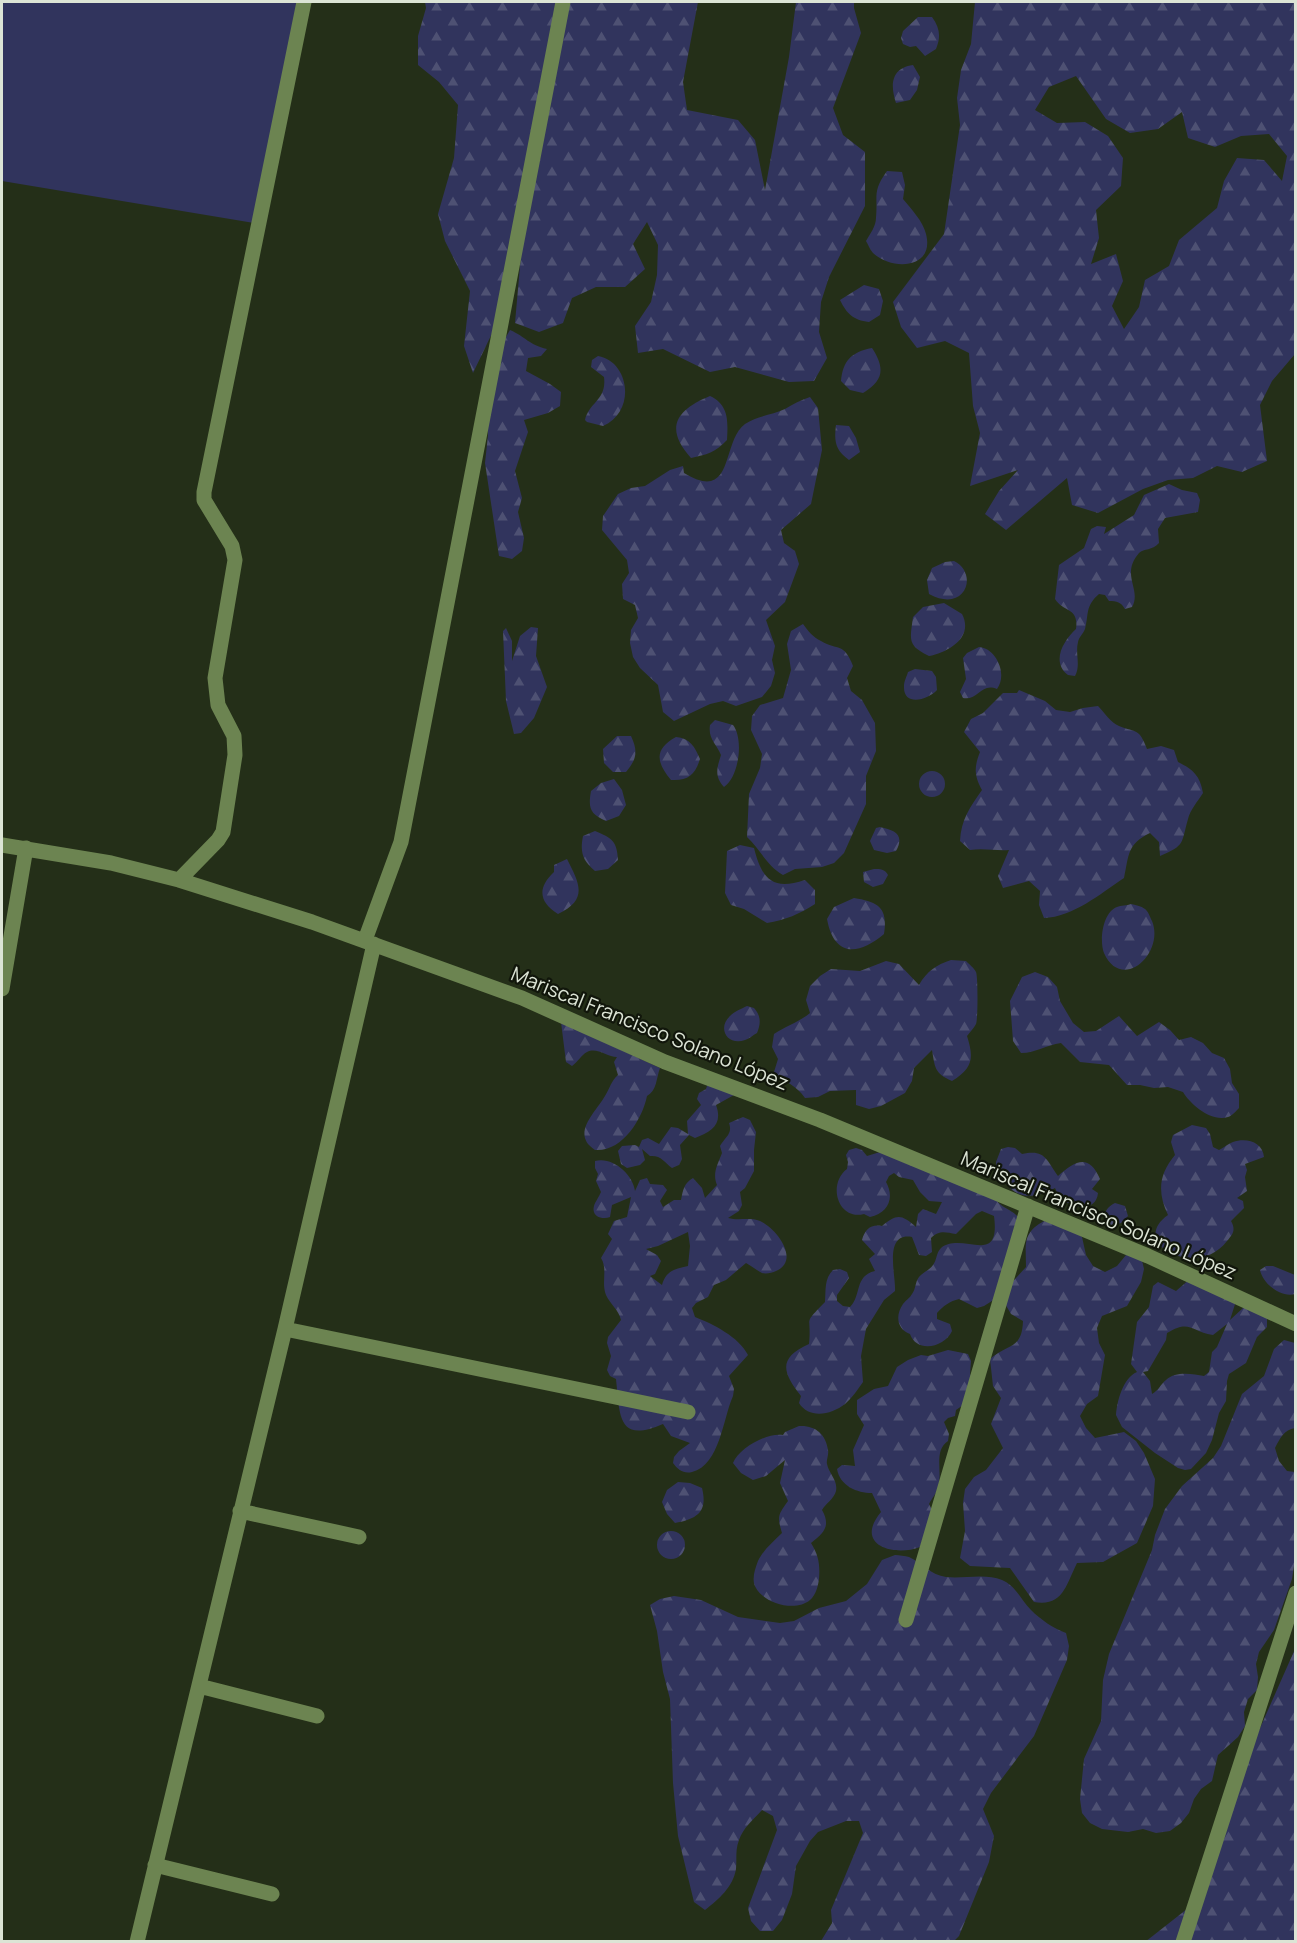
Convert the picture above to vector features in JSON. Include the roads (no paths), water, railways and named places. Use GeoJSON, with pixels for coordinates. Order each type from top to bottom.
{"type":"FeatureCollection","features":[{"type":"Feature","properties":{"kind":"street"},"geometry":{"type":"LineString","coordinates":[[179,880],[223,832],[231,789],[235,755],[234,736],[218,705],[215,678],[235,560],[232,546],[204,500],[204,492],[304,2]]}},
{"type":"Feature","properties":{"kind":"street"},"geometry":{"type":"LineString","coordinates":[[136,1941],[285,1329],[370,942],[400,842],[563,2]]}},
{"type":"Feature","properties":{"kind":"street","name":"Mariscal Francisco Solano López"},"geometry":{"type":"LineString","coordinates":[[2,845],[111,863],[179,880],[370,942],[522,998],[665,1062],[820,1120],[1148,1256],[1296,1324]]}},
{"type":"Feature","properties":{"kind":"street"},"geometry":{"type":"LineString","coordinates":[[2,989],[26,848]]}},
{"type":"Feature","properties":{"kind":"street"},"geometry":{"type":"LineString","coordinates":[[906,1620],[1028,1206]]}},
{"type":"Feature","properties":{"kind":"street"},"geometry":{"type":"LineString","coordinates":[[285,1329],[688,1412]]}},
{"type":"Feature","properties":{"kind":"street"},"geometry":{"type":"LineString","coordinates":[[240,1511],[359,1537]]}},
{"type":"Feature","properties":{"kind":"street"},"geometry":{"type":"LineString","coordinates":[[1183,1941],[1296,1593]]}},
{"type":"Feature","properties":{"kind":"street"},"geometry":{"type":"LineString","coordinates":[[199,1686],[317,1716]]}},
{"type":"Feature","properties":{"kind":"street"},"geometry":{"type":"LineString","coordinates":[[155,1865],[272,1894]]}}]}
